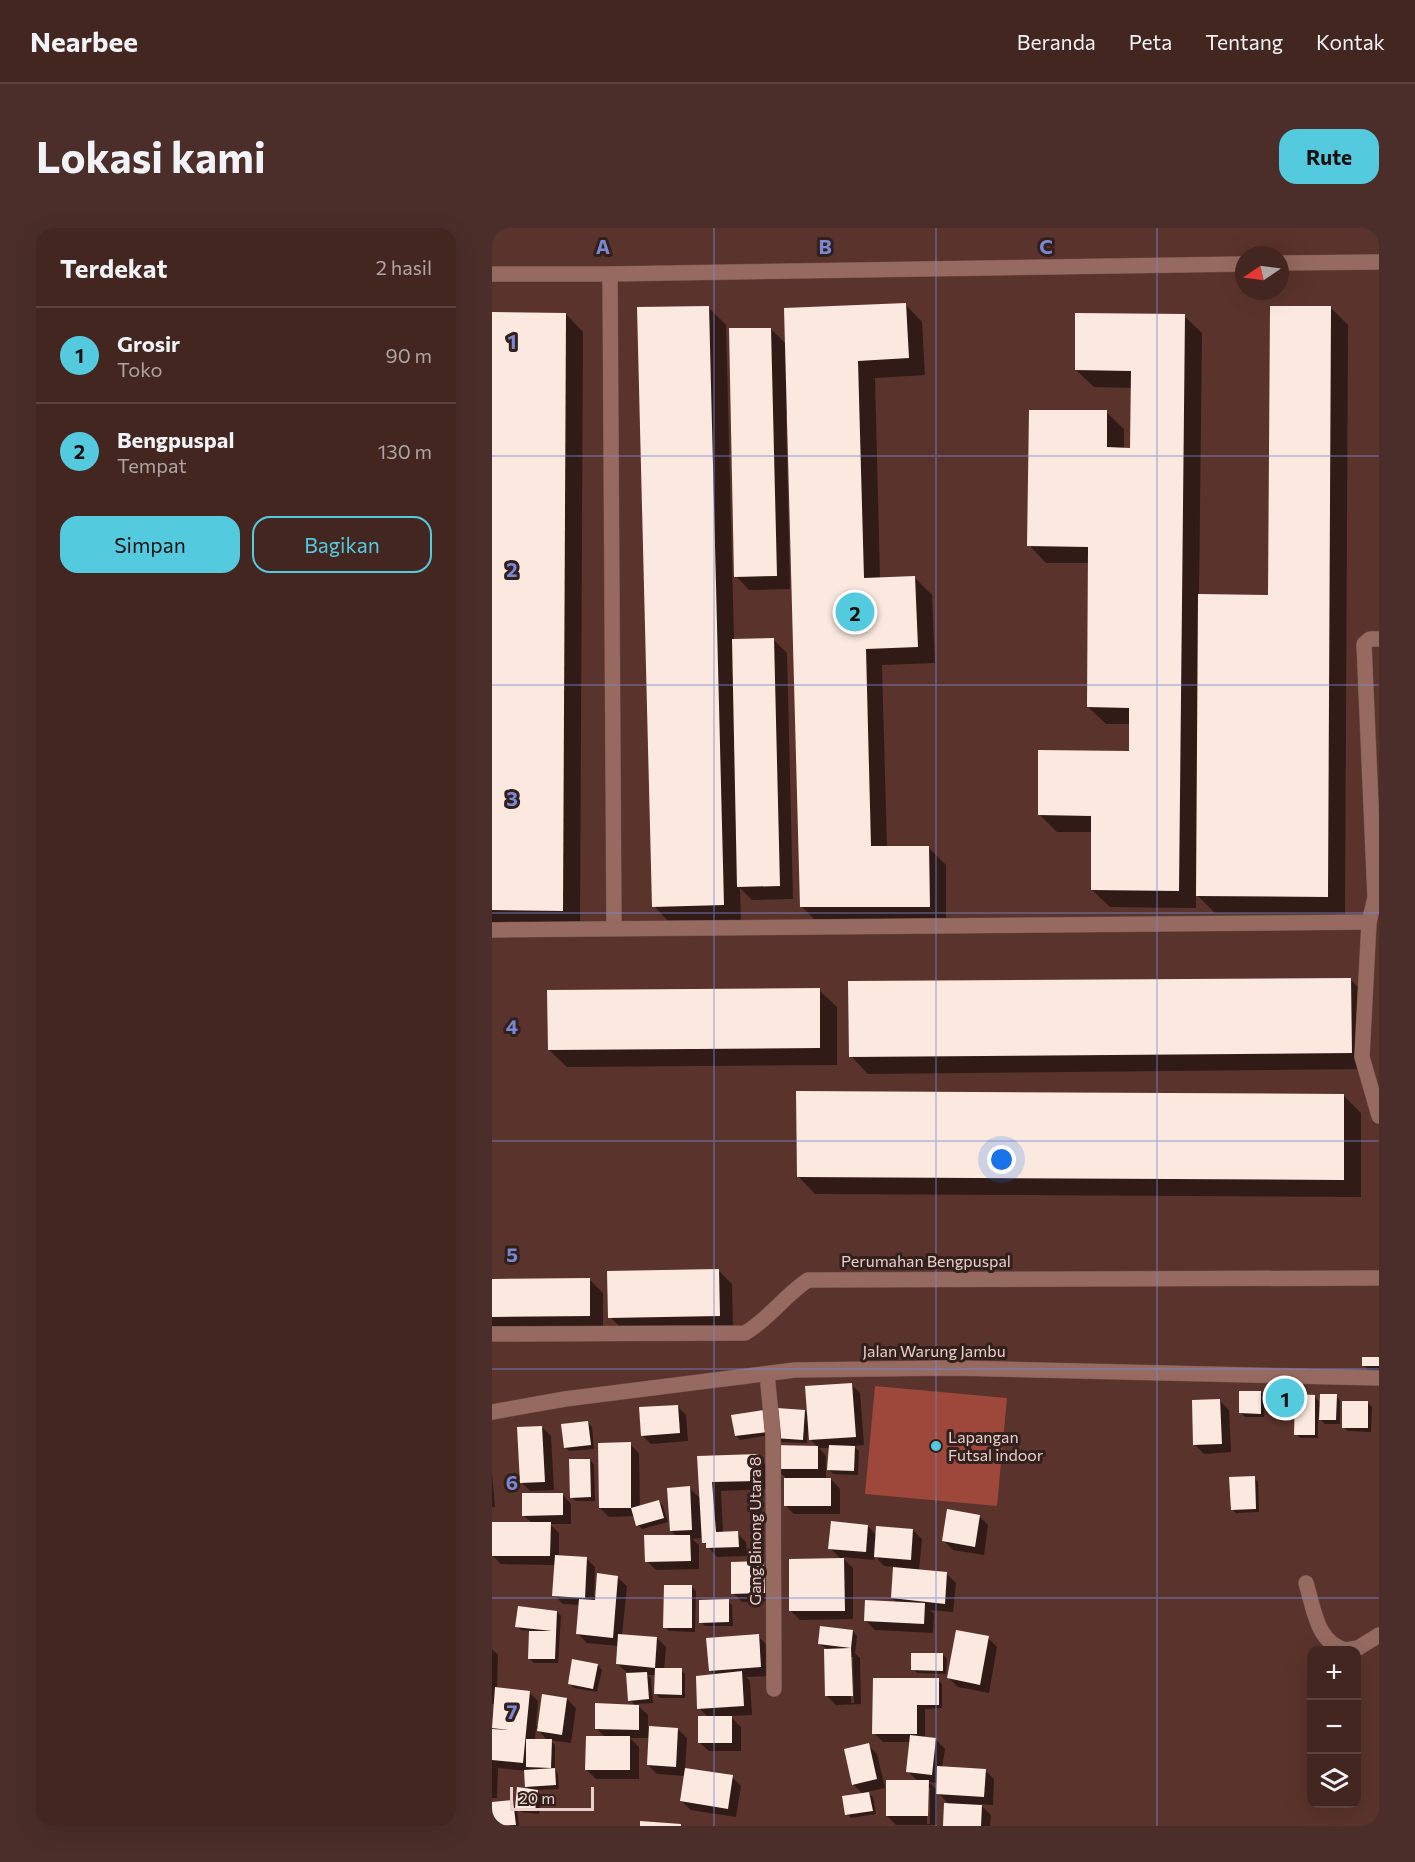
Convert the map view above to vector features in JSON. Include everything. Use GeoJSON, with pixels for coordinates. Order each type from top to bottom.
{"type":"FeatureCollection","features":[{"type":"Feature","properties":{"kind":"street"},"geometry":{"type":"LineString","coordinates":[[1289,263],[1379,262]]}},
{"type":"Feature","properties":{"kind":"street"},"geometry":{"type":"LineString","coordinates":[[492,274],[1235,264]]}},
{"type":"Feature","properties":{"kind":"street"},"geometry":{"type":"LineString","coordinates":[[610,274],[614,928]]}},
{"type":"Feature","properties":{"kind":"street"},"geometry":{"type":"LineString","coordinates":[[1379,639],[1370,639],[1364,644],[1374,745],[1377,897],[1369,922],[1362,1057],[1379,1116]]}},
{"type":"Feature","properties":{"kind":"street"},"geometry":{"type":"LineString","coordinates":[[492,930],[1369,922]]}},
{"type":"Feature","properties":{"kind":"street","name":"Perumahan Bengpuspal"},"geometry":{"type":"LineString","coordinates":[[492,1334],[745,1333],[760,1324],[794,1289],[808,1280],[1379,1278]]}},
{"type":"Feature","properties":{"kind":"street","name":"Jalan Warung Jambu"},"geometry":{"type":"LineString","coordinates":[[492,1412],[565,1399],[795,1370],[952,1368],[1379,1378]]}},
{"type":"Feature","properties":{"kind":"street","name":"Gang Binong Utara 8"},"geometry":{"type":"LineString","coordinates":[[767,1374],[773,1435],[774,1689]]}},
{"type":"Feature","properties":{"kind":"street"},"geometry":{"type":"LineString","coordinates":[[1306,1583],[1322,1635],[1334,1646]]}},
{"type":"Feature","properties":{"kind":"street"},"geometry":{"type":"LineString","coordinates":[[1361,1646],[1379,1635]]}},
{"type":"Feature","properties":{"kind":"shaded area","name":"Lapangan Futsal indoor"},"geometry":{"type":"Polygon","coordinates":[[[875,1386],[1007,1398],[997,1506],[865,1494],[875,1386]]]}},
{"type":"Feature","properties":{"kind":"building"},"geometry":{"type":"Polygon","coordinates":[[[906,303],[909,358],[858,361],[864,578],[915,576],[918,647],[866,649],[871,846],[929,846],[930,907],[800,907],[784,308],[906,303]]]}},
{"type":"Feature","properties":{"kind":"building"},"geometry":{"type":"Polygon","coordinates":[[[709,306],[724,905],[652,907],[637,307],[709,306]]]}},
{"type":"Feature","properties":{"kind":"building"},"geometry":{"type":"Polygon","coordinates":[[[1270,306],[1331,306],[1328,897],[1196,896],[1198,594],[1268,595],[1270,306]]]}},
{"type":"Feature","properties":{"kind":"building"},"geometry":{"type":"Polygon","coordinates":[[[492,312],[566,313],[563,911],[492,910],[492,312]]]}},
{"type":"Feature","properties":{"kind":"building"},"geometry":{"type":"Polygon","coordinates":[[[1075,313],[1185,314],[1179,891],[1091,890],[1091,816],[1038,815],[1038,750],[1129,751],[1129,708],[1087,707],[1088,547],[1027,546],[1029,410],[1107,410],[1107,447],[1130,448],[1131,371],[1075,370],[1075,313]]]}},
{"type":"Feature","properties":{"kind":"building"},"geometry":{"type":"Polygon","coordinates":[[[729,328],[771,328],[777,576],[734,577],[729,328]]]}},
{"type":"Feature","properties":{"kind":"building"},"geometry":{"type":"Polygon","coordinates":[[[774,638],[780,886],[737,887],[732,639],[774,638]]]}},
{"type":"Feature","properties":{"kind":"building"},"geometry":{"type":"Polygon","coordinates":[[[1351,978],[1352,1053],[849,1057],[848,981],[1351,978]]]}},
{"type":"Feature","properties":{"kind":"building"},"geometry":{"type":"Polygon","coordinates":[[[820,988],[820,1048],[548,1050],[547,990],[820,988]]]}},
{"type":"Feature","properties":{"kind":"building"},"geometry":{"type":"Polygon","coordinates":[[[796,1091],[1344,1094],[1344,1180],[797,1177],[796,1091]]]}},
{"type":"Feature","properties":{"kind":"building"},"geometry":{"type":"Polygon","coordinates":[[[719,1269],[720,1316],[608,1318],[607,1271],[719,1269]]]}},
{"type":"Feature","properties":{"kind":"building"},"geometry":{"type":"Polygon","coordinates":[[[590,1278],[590,1316],[492,1317],[492,1279],[590,1278]]]}},
{"type":"Feature","properties":{"kind":"building"},"geometry":{"type":"Polygon","coordinates":[[[1362,1357],[1379,1357],[1379,1366],[1362,1366],[1362,1357]]]}},
{"type":"Feature","properties":{"kind":"building"},"geometry":{"type":"Polygon","coordinates":[[[852,1383],[856,1437],[809,1440],[805,1386],[852,1383]]]}},
{"type":"Feature","properties":{"kind":"building"},"geometry":{"type":"Polygon","coordinates":[[[1264,1390],[1276,1391],[1276,1406],[1264,1405],[1264,1390]]]}},
{"type":"Feature","properties":{"kind":"building"},"geometry":{"type":"Polygon","coordinates":[[[1239,1391],[1261,1391],[1261,1414],[1239,1413],[1239,1391]]]}},
{"type":"Feature","properties":{"kind":"building"},"geometry":{"type":"Polygon","coordinates":[[[1278,1391],[1292,1391],[1292,1406],[1278,1406],[1278,1391]]]}},
{"type":"Feature","properties":{"kind":"building"},"geometry":{"type":"Polygon","coordinates":[[[1295,1394],[1315,1395],[1315,1435],[1294,1435],[1295,1394]]]}},
{"type":"Feature","properties":{"kind":"building"},"geometry":{"type":"Polygon","coordinates":[[[1320,1394],[1337,1394],[1336,1420],[1319,1420],[1320,1394]]]}},
{"type":"Feature","properties":{"kind":"building"},"geometry":{"type":"Polygon","coordinates":[[[1220,1399],[1222,1444],[1193,1445],[1192,1400],[1220,1399]]]}},
{"type":"Feature","properties":{"kind":"building"},"geometry":{"type":"Polygon","coordinates":[[[1342,1401],[1368,1401],[1368,1428],[1342,1428],[1342,1401]]]}},
{"type":"Feature","properties":{"kind":"building"},"geometry":{"type":"Polygon","coordinates":[[[678,1405],[680,1433],[641,1436],[639,1407],[678,1405]]]}},
{"type":"Feature","properties":{"kind":"building"},"geometry":{"type":"Polygon","coordinates":[[[777,1408],[805,1410],[803,1440],[775,1438],[777,1408]]]}},
{"type":"Feature","properties":{"kind":"building"},"geometry":{"type":"Polygon","coordinates":[[[764,1410],[767,1432],[735,1436],[731,1415],[764,1410]]]}},
{"type":"Feature","properties":{"kind":"building"},"geometry":{"type":"Polygon","coordinates":[[[588,1421],[591,1445],[564,1448],[561,1424],[588,1421]]]}},
{"type":"Feature","properties":{"kind":"building"},"geometry":{"type":"Polygon","coordinates":[[[542,1426],[545,1482],[520,1483],[517,1427],[542,1426]]]}},
{"type":"Feature","properties":{"kind":"building"},"geometry":{"type":"Polygon","coordinates":[[[631,1442],[631,1508],[599,1508],[598,1443],[631,1442]]]}},
{"type":"Feature","properties":{"kind":"building"},"geometry":{"type":"Polygon","coordinates":[[[773,1445],[818,1446],[818,1469],[773,1469],[773,1445]]]}},
{"type":"Feature","properties":{"kind":"building"},"geometry":{"type":"Polygon","coordinates":[[[829,1445],[855,1446],[854,1471],[827,1470],[829,1445]]]}},
{"type":"Feature","properties":{"kind":"building"},"geometry":{"type":"Polygon","coordinates":[[[758,1454],[759,1481],[712,1482],[716,1532],[738,1531],[739,1547],[706,1548],[706,1543],[702,1543],[697,1456],[758,1454]]]}},
{"type":"Feature","properties":{"kind":"building"},"geometry":{"type":"Polygon","coordinates":[[[569,1459],[590,1459],[591,1497],[570,1498],[569,1459]]]}},
{"type":"Feature","properties":{"kind":"building"},"geometry":{"type":"Polygon","coordinates":[[[1255,1476],[1256,1509],[1231,1510],[1229,1477],[1255,1476]]]}},
{"type":"Feature","properties":{"kind":"building"},"geometry":{"type":"Polygon","coordinates":[[[784,1478],[831,1478],[831,1506],[784,1506],[784,1478]]]}},
{"type":"Feature","properties":{"kind":"building"},"geometry":{"type":"Polygon","coordinates":[[[690,1486],[692,1530],[670,1531],[667,1488],[690,1486]]]}},
{"type":"Feature","properties":{"kind":"building"},"geometry":{"type":"Polygon","coordinates":[[[522,1493],[563,1493],[563,1515],[522,1516],[522,1493]]]}},
{"type":"Feature","properties":{"kind":"building"},"geometry":{"type":"Polygon","coordinates":[[[659,1500],[664,1518],[636,1526],[631,1508],[659,1500]]]}},
{"type":"Feature","properties":{"kind":"building"},"geometry":{"type":"Polygon","coordinates":[[[947,1509],[980,1515],[975,1547],[942,1541],[947,1509]]]}},
{"type":"Feature","properties":{"kind":"building"},"geometry":{"type":"Polygon","coordinates":[[[831,1521],[868,1525],[866,1552],[828,1549],[831,1521]]]}},
{"type":"Feature","properties":{"kind":"building"},"geometry":{"type":"Polygon","coordinates":[[[492,1522],[551,1522],[550,1556],[492,1556],[492,1522]]]}},
{"type":"Feature","properties":{"kind":"building"},"geometry":{"type":"Polygon","coordinates":[[[876,1526],[913,1529],[911,1560],[874,1557],[876,1526]]]}},
{"type":"Feature","properties":{"kind":"building"},"geometry":{"type":"Polygon","coordinates":[[[644,1535],[690,1535],[691,1561],[645,1562],[644,1535]]]}},
{"type":"Feature","properties":{"kind":"building"},"geometry":{"type":"Polygon","coordinates":[[[555,1555],[587,1557],[585,1598],[552,1596],[555,1555]]]}},
{"type":"Feature","properties":{"kind":"building"},"geometry":{"type":"Polygon","coordinates":[[[844,1558],[845,1611],[789,1611],[789,1559],[844,1558]]]}},
{"type":"Feature","properties":{"kind":"building"},"geometry":{"type":"Polygon","coordinates":[[[764,1561],[765,1593],[731,1594],[731,1562],[764,1561]]]}},
{"type":"Feature","properties":{"kind":"building"},"geometry":{"type":"Polygon","coordinates":[[[893,1567],[947,1572],[945,1604],[891,1598],[893,1567]]]}},
{"type":"Feature","properties":{"kind":"building"},"geometry":{"type":"Polygon","coordinates":[[[597,1573],[618,1576],[613,1638],[576,1634],[579,1599],[595,1600],[597,1573]]]}},
{"type":"Feature","properties":{"kind":"building"},"geometry":{"type":"Polygon","coordinates":[[[664,1585],[692,1585],[692,1628],[663,1628],[664,1585]]]}},
{"type":"Feature","properties":{"kind":"building"},"geometry":{"type":"Polygon","coordinates":[[[729,1599],[729,1622],[699,1623],[699,1600],[729,1599]]]}},
{"type":"Feature","properties":{"kind":"building"},"geometry":{"type":"Polygon","coordinates":[[[865,1600],[925,1603],[924,1624],[864,1621],[865,1600]]]}},
{"type":"Feature","properties":{"kind":"building"},"geometry":{"type":"Polygon","coordinates":[[[518,1606],[557,1611],[555,1659],[528,1659],[529,1631],[552,1631],[515,1627],[518,1606]]]}},
{"type":"Feature","properties":{"kind":"building"},"geometry":{"type":"Polygon","coordinates":[[[820,1626],[853,1630],[851,1648],[818,1644],[820,1626]]]}},
{"type":"Feature","properties":{"kind":"building"},"geometry":{"type":"Polygon","coordinates":[[[956,1630],[989,1636],[980,1685],[947,1678],[956,1630]]]}},
{"type":"Feature","properties":{"kind":"building"},"geometry":{"type":"Polygon","coordinates":[[[618,1634],[657,1637],[655,1668],[616,1664],[618,1634]]]}},
{"type":"Feature","properties":{"kind":"building"},"geometry":{"type":"Polygon","coordinates":[[[759,1634],[761,1667],[709,1671],[706,1638],[759,1634]]]}},
{"type":"Feature","properties":{"kind":"building"},"geometry":{"type":"Polygon","coordinates":[[[851,1648],[853,1696],[825,1696],[824,1649],[851,1648]]]}},
{"type":"Feature","properties":{"kind":"building"},"geometry":{"type":"Polygon","coordinates":[[[911,1653],[943,1653],[943,1671],[911,1670],[911,1653]]]}},
{"type":"Feature","properties":{"kind":"building"},"geometry":{"type":"Polygon","coordinates":[[[572,1659],[598,1664],[593,1689],[568,1684],[572,1659]]]}},
{"type":"Feature","properties":{"kind":"building"},"geometry":{"type":"Polygon","coordinates":[[[655,1668],[682,1668],[682,1695],[654,1694],[655,1668]]]}},
{"type":"Feature","properties":{"kind":"building"},"geometry":{"type":"Polygon","coordinates":[[[742,1671],[744,1706],[697,1709],[696,1676],[742,1671]]]}},
{"type":"Feature","properties":{"kind":"building"},"geometry":{"type":"Polygon","coordinates":[[[647,1672],[649,1699],[628,1701],[626,1673],[647,1672]]]}},
{"type":"Feature","properties":{"kind":"building"},"geometry":{"type":"Polygon","coordinates":[[[873,1678],[939,1678],[939,1705],[917,1705],[917,1734],[872,1734],[873,1678]]]}},
{"type":"Feature","properties":{"kind":"building"},"geometry":{"type":"Polygon","coordinates":[[[495,1687],[530,1691],[523,1763],[492,1760],[492,1729],[508,1730],[492,1728],[495,1687]]]}},
{"type":"Feature","properties":{"kind":"building"},"geometry":{"type":"Polygon","coordinates":[[[542,1694],[567,1698],[562,1735],[537,1731],[542,1694]]]}},
{"type":"Feature","properties":{"kind":"building"},"geometry":{"type":"Polygon","coordinates":[[[595,1703],[639,1705],[639,1730],[595,1729],[595,1703]]]}},
{"type":"Feature","properties":{"kind":"building"},"geometry":{"type":"Polygon","coordinates":[[[698,1716],[732,1716],[732,1743],[698,1743],[698,1716]]]}},
{"type":"Feature","properties":{"kind":"building"},"geometry":{"type":"Polygon","coordinates":[[[649,1726],[678,1728],[676,1767],[647,1765],[649,1726]]]}},
{"type":"Feature","properties":{"kind":"building"},"geometry":{"type":"Polygon","coordinates":[[[910,1735],[936,1738],[932,1775],[906,1772],[910,1735]]]}},
{"type":"Feature","properties":{"kind":"building"},"geometry":{"type":"Polygon","coordinates":[[[586,1736],[630,1736],[630,1770],[585,1770],[586,1736]]]}},
{"type":"Feature","properties":{"kind":"building"},"geometry":{"type":"Polygon","coordinates":[[[526,1739],[552,1739],[551,1768],[526,1767],[526,1739]]]}},
{"type":"Feature","properties":{"kind":"building"},"geometry":{"type":"Polygon","coordinates":[[[869,1743],[877,1779],[852,1785],[844,1749],[869,1743]]]}},
{"type":"Feature","properties":{"kind":"building"},"geometry":{"type":"Polygon","coordinates":[[[937,1766],[986,1769],[984,1797],[936,1794],[937,1766]]]}},
{"type":"Feature","properties":{"kind":"building"},"geometry":{"type":"Polygon","coordinates":[[[555,1768],[556,1785],[525,1787],[524,1770],[555,1768]]]}},
{"type":"Feature","properties":{"kind":"building"},"geometry":{"type":"Polygon","coordinates":[[[685,1768],[733,1775],[728,1809],[680,1801],[685,1768]]]}},
{"type":"Feature","properties":{"kind":"building"},"geometry":{"type":"Polygon","coordinates":[[[886,1780],[929,1780],[928,1816],[886,1816],[886,1780]]]}},
{"type":"Feature","properties":{"kind":"building"},"geometry":{"type":"Polygon","coordinates":[[[517,1787],[538,1790],[535,1811],[515,1808],[517,1787]]]}},
{"type":"Feature","properties":{"kind":"building"},"geometry":{"type":"Polygon","coordinates":[[[869,1792],[873,1811],[845,1815],[842,1796],[869,1792]]]}},
{"type":"Feature","properties":{"kind":"building"},"geometry":{"type":"Polygon","coordinates":[[[513,1800],[516,1825],[492,1826],[492,1802],[513,1800]]]}},
{"type":"Feature","properties":{"kind":"building"},"geometry":{"type":"Polygon","coordinates":[[[944,1803],[982,1805],[981,1826],[943,1826],[944,1803]]]}},
{"type":"Feature","properties":{"kind":"building"},"geometry":{"type":"Polygon","coordinates":[[[640,1821],[681,1824],[681,1826],[640,1826],[640,1821]]]}},
{"type":"Feature","properties":{"kind":"place","name":"Bengpuspal"},"geometry":{"type":"Point","coordinates":[855,612]}},
{"type":"Feature","properties":{"kind":"place","name":"Grosir"},"geometry":{"type":"Point","coordinates":[1285,1398]}},
{"type":"Feature","properties":{"kind":"place","name":"Lapangan Futsal indoor"},"geometry":{"type":"Point","coordinates":[936,1446]}}]}
